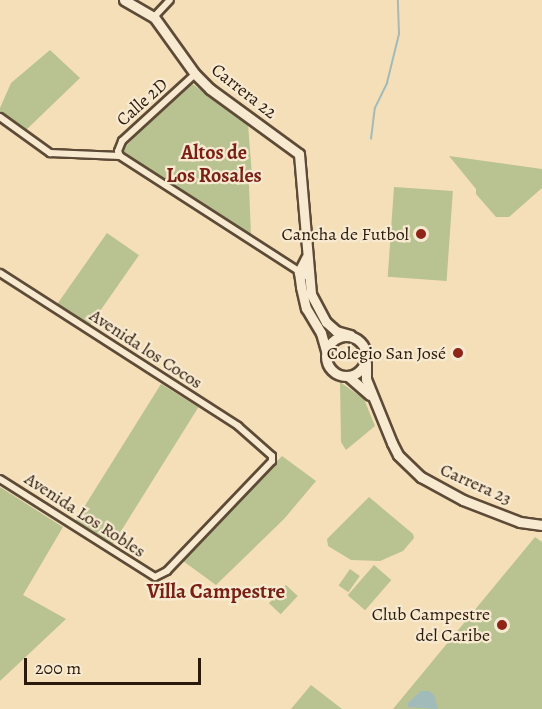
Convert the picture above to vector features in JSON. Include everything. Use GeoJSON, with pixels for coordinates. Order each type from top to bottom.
{"type":"FeatureCollection","features":[{"type":"Feature","properties":{"kind":"street","name":"Carrera 22"},"geometry":{"type":"LineString","coordinates":[[124,0],[154,17],[195,74],[210,89],[299,154],[306,258],[304,274]]}},
{"type":"Feature","properties":{"kind":"street"},"geometry":{"type":"LineString","coordinates":[[154,17],[170,0]]}},
{"type":"Feature","properties":{"kind":"street","name":"Calle 2D"},"geometry":{"type":"LineString","coordinates":[[120,156],[118,151],[122,141],[195,74]]}},
{"type":"Feature","properties":{"kind":"street"},"geometry":{"type":"LineString","coordinates":[[0,117],[50,153],[120,156],[304,274],[321,315],[336,331],[362,342],[366,349],[366,363],[359,372],[348,376],[330,369],[321,333],[306,308],[304,274]]}},
{"type":"Feature","properties":{"kind":"street","name":"Avenida los Cocos"},"geometry":{"type":"LineString","coordinates":[[0,273],[238,426],[272,456],[272,461],[167,571],[154,578]]}},
{"type":"Feature","properties":{"kind":"street"},"geometry":{"type":"LineString","coordinates":[[326,350],[333,340],[350,335]]}},
{"type":"Feature","properties":{"kind":"street","name":"Carrera 23"},"geometry":{"type":"LineString","coordinates":[[366,363],[366,379],[398,455],[421,477],[463,500],[520,522],[542,525]]}},
{"type":"Feature","properties":{"kind":"street","name":"Carrera 23"},"geometry":{"type":"LineString","coordinates":[[348,376],[372,396]]}},
{"type":"Feature","properties":{"kind":"street","name":"Avenida Los Robles"},"geometry":{"type":"LineString","coordinates":[[0,479],[154,578]]}},
{"type":"Feature","properties":{"kind":"green space"},"geometry":{"type":"Polygon","coordinates":[[[50,50],[80,78],[25,131],[0,112],[0,108],[11,83],[50,50]]]}},
{"type":"Feature","properties":{"kind":"green space"},"geometry":{"type":"Polygon","coordinates":[[[191,83],[248,124],[252,176],[249,185],[251,236],[124,153],[124,148],[186,84],[191,83]]]}},
{"type":"Feature","properties":{"kind":"green space"},"geometry":{"type":"Polygon","coordinates":[[[449,156],[542,169],[542,188],[509,217],[496,217],[476,194],[476,189],[449,156]]]}},
{"type":"Feature","properties":{"kind":"green space","name":"Cancha de Futbol"},"geometry":{"type":"Polygon","coordinates":[[[394,187],[453,191],[447,281],[388,277],[394,187]]]}},
{"type":"Feature","properties":{"kind":"green space"},"geometry":{"type":"Polygon","coordinates":[[[107,233],[139,255],[89,327],[57,304],[107,233]]]}},
{"type":"Feature","properties":{"kind":"green space"},"geometry":{"type":"Polygon","coordinates":[[[340,382],[364,399],[375,426],[346,450],[341,442],[340,382]]]}},
{"type":"Feature","properties":{"kind":"green space"},"geometry":{"type":"Polygon","coordinates":[[[161,384],[198,407],[112,545],[75,521],[161,384]]]}},
{"type":"Feature","properties":{"kind":"green space"},"geometry":{"type":"Polygon","coordinates":[[[282,456],[316,481],[284,519],[216,585],[183,561],[282,456]]]}},
{"type":"Feature","properties":{"kind":"green space"},"geometry":{"type":"Polygon","coordinates":[[[0,487],[63,527],[23,595],[66,619],[0,681],[0,487]]]}},
{"type":"Feature","properties":{"kind":"green space"},"geometry":{"type":"Polygon","coordinates":[[[369,497],[413,534],[414,538],[403,551],[380,561],[351,560],[328,546],[327,539],[369,497]]]}},
{"type":"Feature","properties":{"kind":"green space","name":"Club Campestre del Caribe"},"geometry":{"type":"Polygon","coordinates":[[[535,537],[542,542],[542,709],[393,709],[535,537]]]}},
{"type":"Feature","properties":{"kind":"green space"},"geometry":{"type":"Polygon","coordinates":[[[374,565],[391,580],[365,610],[348,595],[374,565]]]}},
{"type":"Feature","properties":{"kind":"green space"},"geometry":{"type":"Polygon","coordinates":[[[350,569],[360,576],[348,592],[339,585],[350,569]]]}},
{"type":"Feature","properties":{"kind":"green space"},"geometry":{"type":"Polygon","coordinates":[[[286,585],[298,596],[281,614],[269,603],[286,585]]]}},
{"type":"Feature","properties":{"kind":"green space"},"geometry":{"type":"Polygon","coordinates":[[[311,685],[342,709],[291,709],[311,685]]]}},
{"type":"Feature","properties":{"kind":"water"},"geometry":{"type":"Polygon","coordinates":[[[421,691],[429,691],[434,695],[438,709],[408,707],[408,703],[421,691]]]}},
{"type":"Feature","properties":{"kind":"waterway"},"geometry":{"type":"LineString","coordinates":[[371,139],[375,108],[387,83],[399,34],[398,0]]}},
{"type":"Feature","properties":{"kind":"place","name":"Cancha de Futbol"},"geometry":{"type":"Point","coordinates":[421,234]}},
{"type":"Feature","properties":{"kind":"place","name":"Colegio San José"},"geometry":{"type":"Point","coordinates":[458,353]}},
{"type":"Feature","properties":{"kind":"place","name":"Club Campestre del Caribe"},"geometry":{"type":"Point","coordinates":[502,625]}},
{"type":"Feature","properties":{"kind":"district","name":"Altos de Los Rosales"},"geometry":{"type":"Point","coordinates":[214,164]}},
{"type":"Feature","properties":{"kind":"district","name":"Villa Campestre"},"geometry":{"type":"Point","coordinates":[216,591]}}]}
